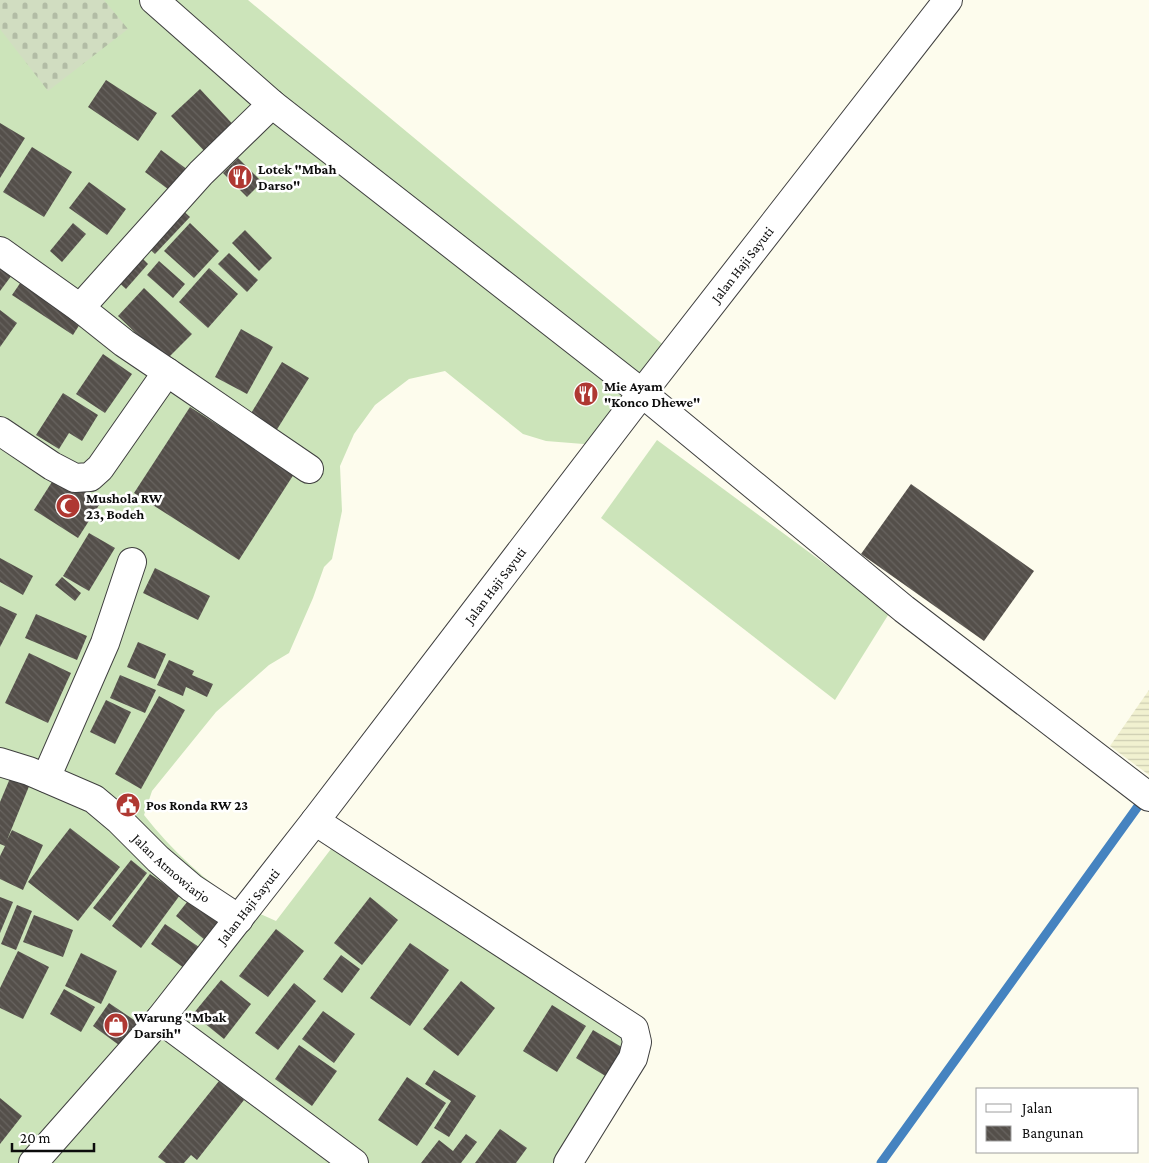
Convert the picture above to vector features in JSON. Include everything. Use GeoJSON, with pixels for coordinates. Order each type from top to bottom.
{"type":"FeatureCollection","features":[{"type":"Feature","properties":{"kind":"street"},"geometry":{"type":"LineString","coordinates":[[154,0],[272,104],[642,393],[904,608],[1149,797]]}},
{"type":"Feature","properties":{"kind":"street","name":"Jalan Haji Sayuti"},"geometry":{"type":"LineString","coordinates":[[33,1163],[160,1019],[239,919],[642,393],[948,0]]}},
{"type":"Feature","properties":{"kind":"street"},"geometry":{"type":"LineString","coordinates":[[80,308],[201,173],[272,104]]}},
{"type":"Feature","properties":{"kind":"street"},"geometry":{"type":"LineString","coordinates":[[0,251],[124,342],[310,469]]}},
{"type":"Feature","properties":{"kind":"street"},"geometry":{"type":"LineString","coordinates":[[0,431],[52,466],[75,478],[90,477],[100,468],[167,372]]}},
{"type":"Feature","properties":{"kind":"street"},"geometry":{"type":"LineString","coordinates":[[46,778],[105,643],[132,562]]}},
{"type":"Feature","properties":{"kind":"street","name":"Jalan Atmowiarjo"},"geometry":{"type":"LineString","coordinates":[[0,762],[29,771],[94,799],[119,820],[164,865],[192,888],[239,919]]}},
{"type":"Feature","properties":{"kind":"street"},"geometry":{"type":"LineString","coordinates":[[315,821],[634,1029],[637,1042],[633,1058],[568,1163]]}},
{"type":"Feature","properties":{"kind":"street"},"geometry":{"type":"LineString","coordinates":[[160,1019],[354,1163]]}},
{"type":"Feature","properties":{"kind":"green space"},"geometry":{"type":"Polygon","coordinates":[[[0,0],[248,0],[666,347],[596,445],[546,441],[523,434],[445,371],[409,379],[375,405],[354,434],[340,466],[342,511],[332,559],[324,567],[289,653],[269,665],[216,712],[152,791],[144,815],[166,841],[203,876],[244,906],[276,921],[334,845],[640,1047],[573,1163],[0,1163],[0,0]]]}},
{"type":"Feature","properties":{"kind":"green space"},"geometry":{"type":"Polygon","coordinates":[[[0,0],[104,0],[128,29],[48,91],[0,29],[0,0]]]}},
{"type":"Feature","properties":{"kind":"green space"},"geometry":{"type":"Polygon","coordinates":[[[657,440],[890,612],[835,700],[601,518],[657,440]]]}},
{"type":"Feature","properties":{"kind":"green space"},"geometry":{"type":"Polygon","coordinates":[[[1149,690],[1149,775],[1110,746],[1149,690]]]}},
{"type":"Feature","properties":{"kind":"building"},"geometry":{"type":"Polygon","coordinates":[[[106,80],[157,113],[138,141],[88,107],[106,80]]]}},
{"type":"Feature","properties":{"kind":"building"},"geometry":{"type":"Polygon","coordinates":[[[200,89],[240,132],[211,158],[171,116],[200,89]]]}},
{"type":"Feature","properties":{"kind":"building"},"geometry":{"type":"Polygon","coordinates":[[[0,123],[25,138],[0,178],[0,123]]]}},
{"type":"Feature","properties":{"kind":"building"},"geometry":{"type":"Polygon","coordinates":[[[32,147],[72,172],[44,217],[3,192],[32,147]]]}},
{"type":"Feature","properties":{"kind":"building"},"geometry":{"type":"Polygon","coordinates":[[[161,150],[192,173],[176,195],[145,172],[161,150]]]}},
{"type":"Feature","properties":{"kind":"building"},"geometry":{"type":"Polygon","coordinates":[[[238,158],[262,182],[247,197],[223,173],[238,158]]]}},
{"type":"Feature","properties":{"kind":"building"},"geometry":{"type":"Polygon","coordinates":[[[89,182],[126,209],[107,235],[69,208],[89,182]]]}},
{"type":"Feature","properties":{"kind":"building"},"geometry":{"type":"Polygon","coordinates":[[[179,207],[190,217],[155,254],[144,244],[179,207]]]}},
{"type":"Feature","properties":{"kind":"building"},"geometry":{"type":"Polygon","coordinates":[[[73,223],[86,234],[62,262],[50,251],[73,223]]]}},
{"type":"Feature","properties":{"kind":"building"},"geometry":{"type":"Polygon","coordinates":[[[190,223],[219,251],[194,278],[164,251],[190,223]]]}},
{"type":"Feature","properties":{"kind":"building"},"geometry":{"type":"Polygon","coordinates":[[[245,230],[272,258],[259,271],[232,243],[245,230]]]}},
{"type":"Feature","properties":{"kind":"building"},"geometry":{"type":"Polygon","coordinates":[[[137,253],[148,264],[126,289],[114,278],[137,253]]]}},
{"type":"Feature","properties":{"kind":"building"},"geometry":{"type":"Polygon","coordinates":[[[229,253],[258,280],[247,292],[218,264],[229,253]]]}},
{"type":"Feature","properties":{"kind":"building"},"geometry":{"type":"Polygon","coordinates":[[[159,261],[185,284],[173,298],[147,275],[159,261]]]}},
{"type":"Feature","properties":{"kind":"building"},"geometry":{"type":"Polygon","coordinates":[[[0,266],[12,275],[0,291],[0,266]]]}},
{"type":"Feature","properties":{"kind":"building"},"geometry":{"type":"Polygon","coordinates":[[[209,268],[238,294],[208,328],[179,302],[209,268]]]}},
{"type":"Feature","properties":{"kind":"building"},"geometry":{"type":"Polygon","coordinates":[[[25,276],[85,316],[73,335],[12,295],[25,276]]]}},
{"type":"Feature","properties":{"kind":"building"},"geometry":{"type":"Polygon","coordinates":[[[144,288],[192,334],[165,361],[118,316],[144,288]]]}},
{"type":"Feature","properties":{"kind":"building"},"geometry":{"type":"Polygon","coordinates":[[[0,310],[17,323],[0,347],[0,310]]]}},
{"type":"Feature","properties":{"kind":"building"},"geometry":{"type":"Polygon","coordinates":[[[241,329],[273,347],[247,394],[215,377],[241,329]]]}},
{"type":"Feature","properties":{"kind":"building"},"geometry":{"type":"Polygon","coordinates":[[[103,354],[132,374],[105,413],[76,394],[103,354]]]}},
{"type":"Feature","properties":{"kind":"building"},"geometry":{"type":"Polygon","coordinates":[[[282,362],[309,378],[276,431],[250,415],[282,362]]]}},
{"type":"Feature","properties":{"kind":"building"},"geometry":{"type":"Polygon","coordinates":[[[63,393],[98,415],[82,441],[69,433],[59,449],[36,435],[63,393]]]}},
{"type":"Feature","properties":{"kind":"building"},"geometry":{"type":"Polygon","coordinates":[[[190,407],[294,474],[239,560],[134,493],[190,407]]]}},
{"type":"Feature","properties":{"kind":"building","name":"Mushola RW 23, Bodeh"},"geometry":{"type":"Polygon","coordinates":[[[57,474],[101,502],[78,538],[34,510],[57,474]]]}},
{"type":"Feature","properties":{"kind":"building"},"geometry":{"type":"Polygon","coordinates":[[[911,484],[1034,571],[984,641],[861,554],[911,484]]]}},
{"type":"Feature","properties":{"kind":"building"},"geometry":{"type":"Polygon","coordinates":[[[89,533],[115,548],[89,591],[63,576],[89,533]]]}},
{"type":"Feature","properties":{"kind":"building"},"geometry":{"type":"Polygon","coordinates":[[[0,558],[33,576],[23,595],[0,582],[0,558]]]}},
{"type":"Feature","properties":{"kind":"building"},"geometry":{"type":"Polygon","coordinates":[[[155,568],[210,596],[198,620],[143,593],[155,568]]]}},
{"type":"Feature","properties":{"kind":"building"},"geometry":{"type":"Polygon","coordinates":[[[62,577],[81,593],[75,601],[55,585],[62,577]]]}},
{"type":"Feature","properties":{"kind":"building"},"geometry":{"type":"Polygon","coordinates":[[[0,606],[17,614],[0,647],[0,606]]]}},
{"type":"Feature","properties":{"kind":"building"},"geometry":{"type":"Polygon","coordinates":[[[36,614],[87,636],[77,660],[25,638],[36,614]]]}},
{"type":"Feature","properties":{"kind":"building"},"geometry":{"type":"Polygon","coordinates":[[[138,642],[166,654],[155,679],[127,667],[138,642]]]}},
{"type":"Feature","properties":{"kind":"building"},"geometry":{"type":"Polygon","coordinates":[[[29,653],[71,673],[48,723],[5,703],[29,653]]]}},
{"type":"Feature","properties":{"kind":"building"},"geometry":{"type":"Polygon","coordinates":[[[169,660],[194,671],[192,675],[213,684],[207,697],[186,687],[183,696],[157,685],[169,660]]]}},
{"type":"Feature","properties":{"kind":"building"},"geometry":{"type":"Polygon","coordinates":[[[120,675],[156,690],[145,713],[110,698],[120,675]]]}},
{"type":"Feature","properties":{"kind":"building"},"geometry":{"type":"Polygon","coordinates":[[[159,696],[185,710],[141,789],[115,774],[159,696]]]}},
{"type":"Feature","properties":{"kind":"building"},"geometry":{"type":"Polygon","coordinates":[[[106,700],[131,712],[115,744],[90,732],[106,700]]]}},
{"type":"Feature","properties":{"kind":"building"},"geometry":{"type":"Polygon","coordinates":[[[11,776],[30,784],[7,840],[12,830],[43,845],[23,890],[0,879],[0,856],[5,846],[0,844],[0,802],[11,776]]]}},
{"type":"Feature","properties":{"kind":"building"},"geometry":{"type":"Polygon","coordinates":[[[70,828],[120,867],[78,921],[28,882],[70,828]]]}},
{"type":"Feature","properties":{"kind":"building"},"geometry":{"type":"Polygon","coordinates":[[[131,860],[147,873],[110,921],[93,908],[131,860]]]}},
{"type":"Feature","properties":{"kind":"building"},"geometry":{"type":"Polygon","coordinates":[[[150,874],[180,895],[141,948],[112,926],[150,874]]]}},
{"type":"Feature","properties":{"kind":"building"},"geometry":{"type":"Polygon","coordinates":[[[0,897],[13,902],[0,933],[0,897]]]}},
{"type":"Feature","properties":{"kind":"building"},"geometry":{"type":"Polygon","coordinates":[[[191,897],[227,926],[211,945],[176,916],[191,897]]]}},
{"type":"Feature","properties":{"kind":"building"},"geometry":{"type":"Polygon","coordinates":[[[370,897],[398,920],[362,965],[334,943],[370,897]]]}},
{"type":"Feature","properties":{"kind":"building"},"geometry":{"type":"Polygon","coordinates":[[[17,905],[32,911],[16,950],[1,944],[17,905]]]}},
{"type":"Feature","properties":{"kind":"building"},"geometry":{"type":"Polygon","coordinates":[[[34,915],[73,930],[63,957],[23,942],[34,915]]]}},
{"type":"Feature","properties":{"kind":"building"},"geometry":{"type":"Polygon","coordinates":[[[165,924],[199,947],[184,968],[151,944],[165,924]]]}},
{"type":"Feature","properties":{"kind":"building"},"geometry":{"type":"Polygon","coordinates":[[[276,929],[304,951],[268,997],[239,976],[276,929]]]}},
{"type":"Feature","properties":{"kind":"building"},"geometry":{"type":"Polygon","coordinates":[[[410,943],[449,970],[410,1026],[370,998],[410,943]]]}},
{"type":"Feature","properties":{"kind":"building"},"geometry":{"type":"Polygon","coordinates":[[[18,951],[49,967],[23,1019],[0,1008],[0,988],[18,951]]]}},
{"type":"Feature","properties":{"kind":"building"},"geometry":{"type":"Polygon","coordinates":[[[81,953],[117,971],[101,1004],[65,986],[81,953]]]}},
{"type":"Feature","properties":{"kind":"building"},"geometry":{"type":"Polygon","coordinates":[[[341,955],[360,969],[342,993],[323,979],[341,955]]]}},
{"type":"Feature","properties":{"kind":"building"},"geometry":{"type":"Polygon","coordinates":[[[221,980],[251,1004],[224,1039],[193,1014],[221,980]]]}},
{"type":"Feature","properties":{"kind":"building"},"geometry":{"type":"Polygon","coordinates":[[[461,981],[495,1008],[458,1056],[423,1029],[461,981]]]}},
{"type":"Feature","properties":{"kind":"building"},"geometry":{"type":"Polygon","coordinates":[[[294,983],[316,1001],[278,1050],[255,1033],[294,983]]]}},
{"type":"Feature","properties":{"kind":"building"},"geometry":{"type":"Polygon","coordinates":[[[64,989],[95,1007],[81,1032],[50,1014],[64,989]]]}},
{"type":"Feature","properties":{"kind":"building","name":"Warung \"Mbak Darsih\""},"geometry":{"type":"Polygon","coordinates":[[[109,1003],[140,1024],[123,1048],[93,1026],[109,1003]]]}},
{"type":"Feature","properties":{"kind":"building"},"geometry":{"type":"Polygon","coordinates":[[[552,1005],[586,1026],[557,1072],[523,1051],[552,1005]]]}},
{"type":"Feature","properties":{"kind":"building"},"geometry":{"type":"Polygon","coordinates":[[[323,1011],[355,1034],[334,1063],[302,1039],[323,1011]]]}},
{"type":"Feature","properties":{"kind":"building"},"geometry":{"type":"Polygon","coordinates":[[[593,1030],[630,1052],[612,1080],[576,1058],[593,1030]]]}},
{"type":"Feature","properties":{"kind":"building"},"geometry":{"type":"Polygon","coordinates":[[[299,1045],[337,1071],[312,1106],[275,1079],[299,1045]]]}},
{"type":"Feature","properties":{"kind":"building"},"geometry":{"type":"Polygon","coordinates":[[[434,1070],[476,1096],[449,1137],[434,1128],[451,1101],[425,1084],[434,1070]]]}},
{"type":"Feature","properties":{"kind":"building"},"geometry":{"type":"Polygon","coordinates":[[[407,1077],[446,1103],[417,1146],[378,1120],[407,1077]]]}},
{"type":"Feature","properties":{"kind":"building"},"geometry":{"type":"Polygon","coordinates":[[[219,1081],[244,1100],[197,1160],[191,1155],[184,1163],[166,1163],[158,1157],[219,1081]]]}},
{"type":"Feature","properties":{"kind":"building"},"geometry":{"type":"Polygon","coordinates":[[[0,1098],[22,1116],[0,1144],[0,1098]]]}},
{"type":"Feature","properties":{"kind":"building"},"geometry":{"type":"Polygon","coordinates":[[[500,1129],[527,1148],[516,1163],[475,1163],[500,1129]]]}},
{"type":"Feature","properties":{"kind":"building"},"geometry":{"type":"Polygon","coordinates":[[[466,1134],[477,1142],[461,1163],[421,1163],[439,1140],[453,1151],[466,1134]]]}},
{"type":"Feature","properties":{"kind":"waterway"},"geometry":{"type":"LineString","coordinates":[[881,1163],[1144,798]]}},
{"type":"Feature","properties":{"kind":"place","name":"Lotek \"Mbah Darso\""},"geometry":{"type":"Point","coordinates":[240,177]}},
{"type":"Feature","properties":{"kind":"place","name":"Mie Ayam \"Konco Dhewe\""},"geometry":{"type":"Point","coordinates":[586,394]}},
{"type":"Feature","properties":{"kind":"place","name":"Mushola RW 23, Bodeh"},"geometry":{"type":"Point","coordinates":[68,506]}},
{"type":"Feature","properties":{"kind":"place","name":"Pos Ronda RW 23"},"geometry":{"type":"Point","coordinates":[128,805]}},
{"type":"Feature","properties":{"kind":"place","name":"Warung \"Mbak Darsih\""},"geometry":{"type":"Point","coordinates":[116,1025]}}]}
